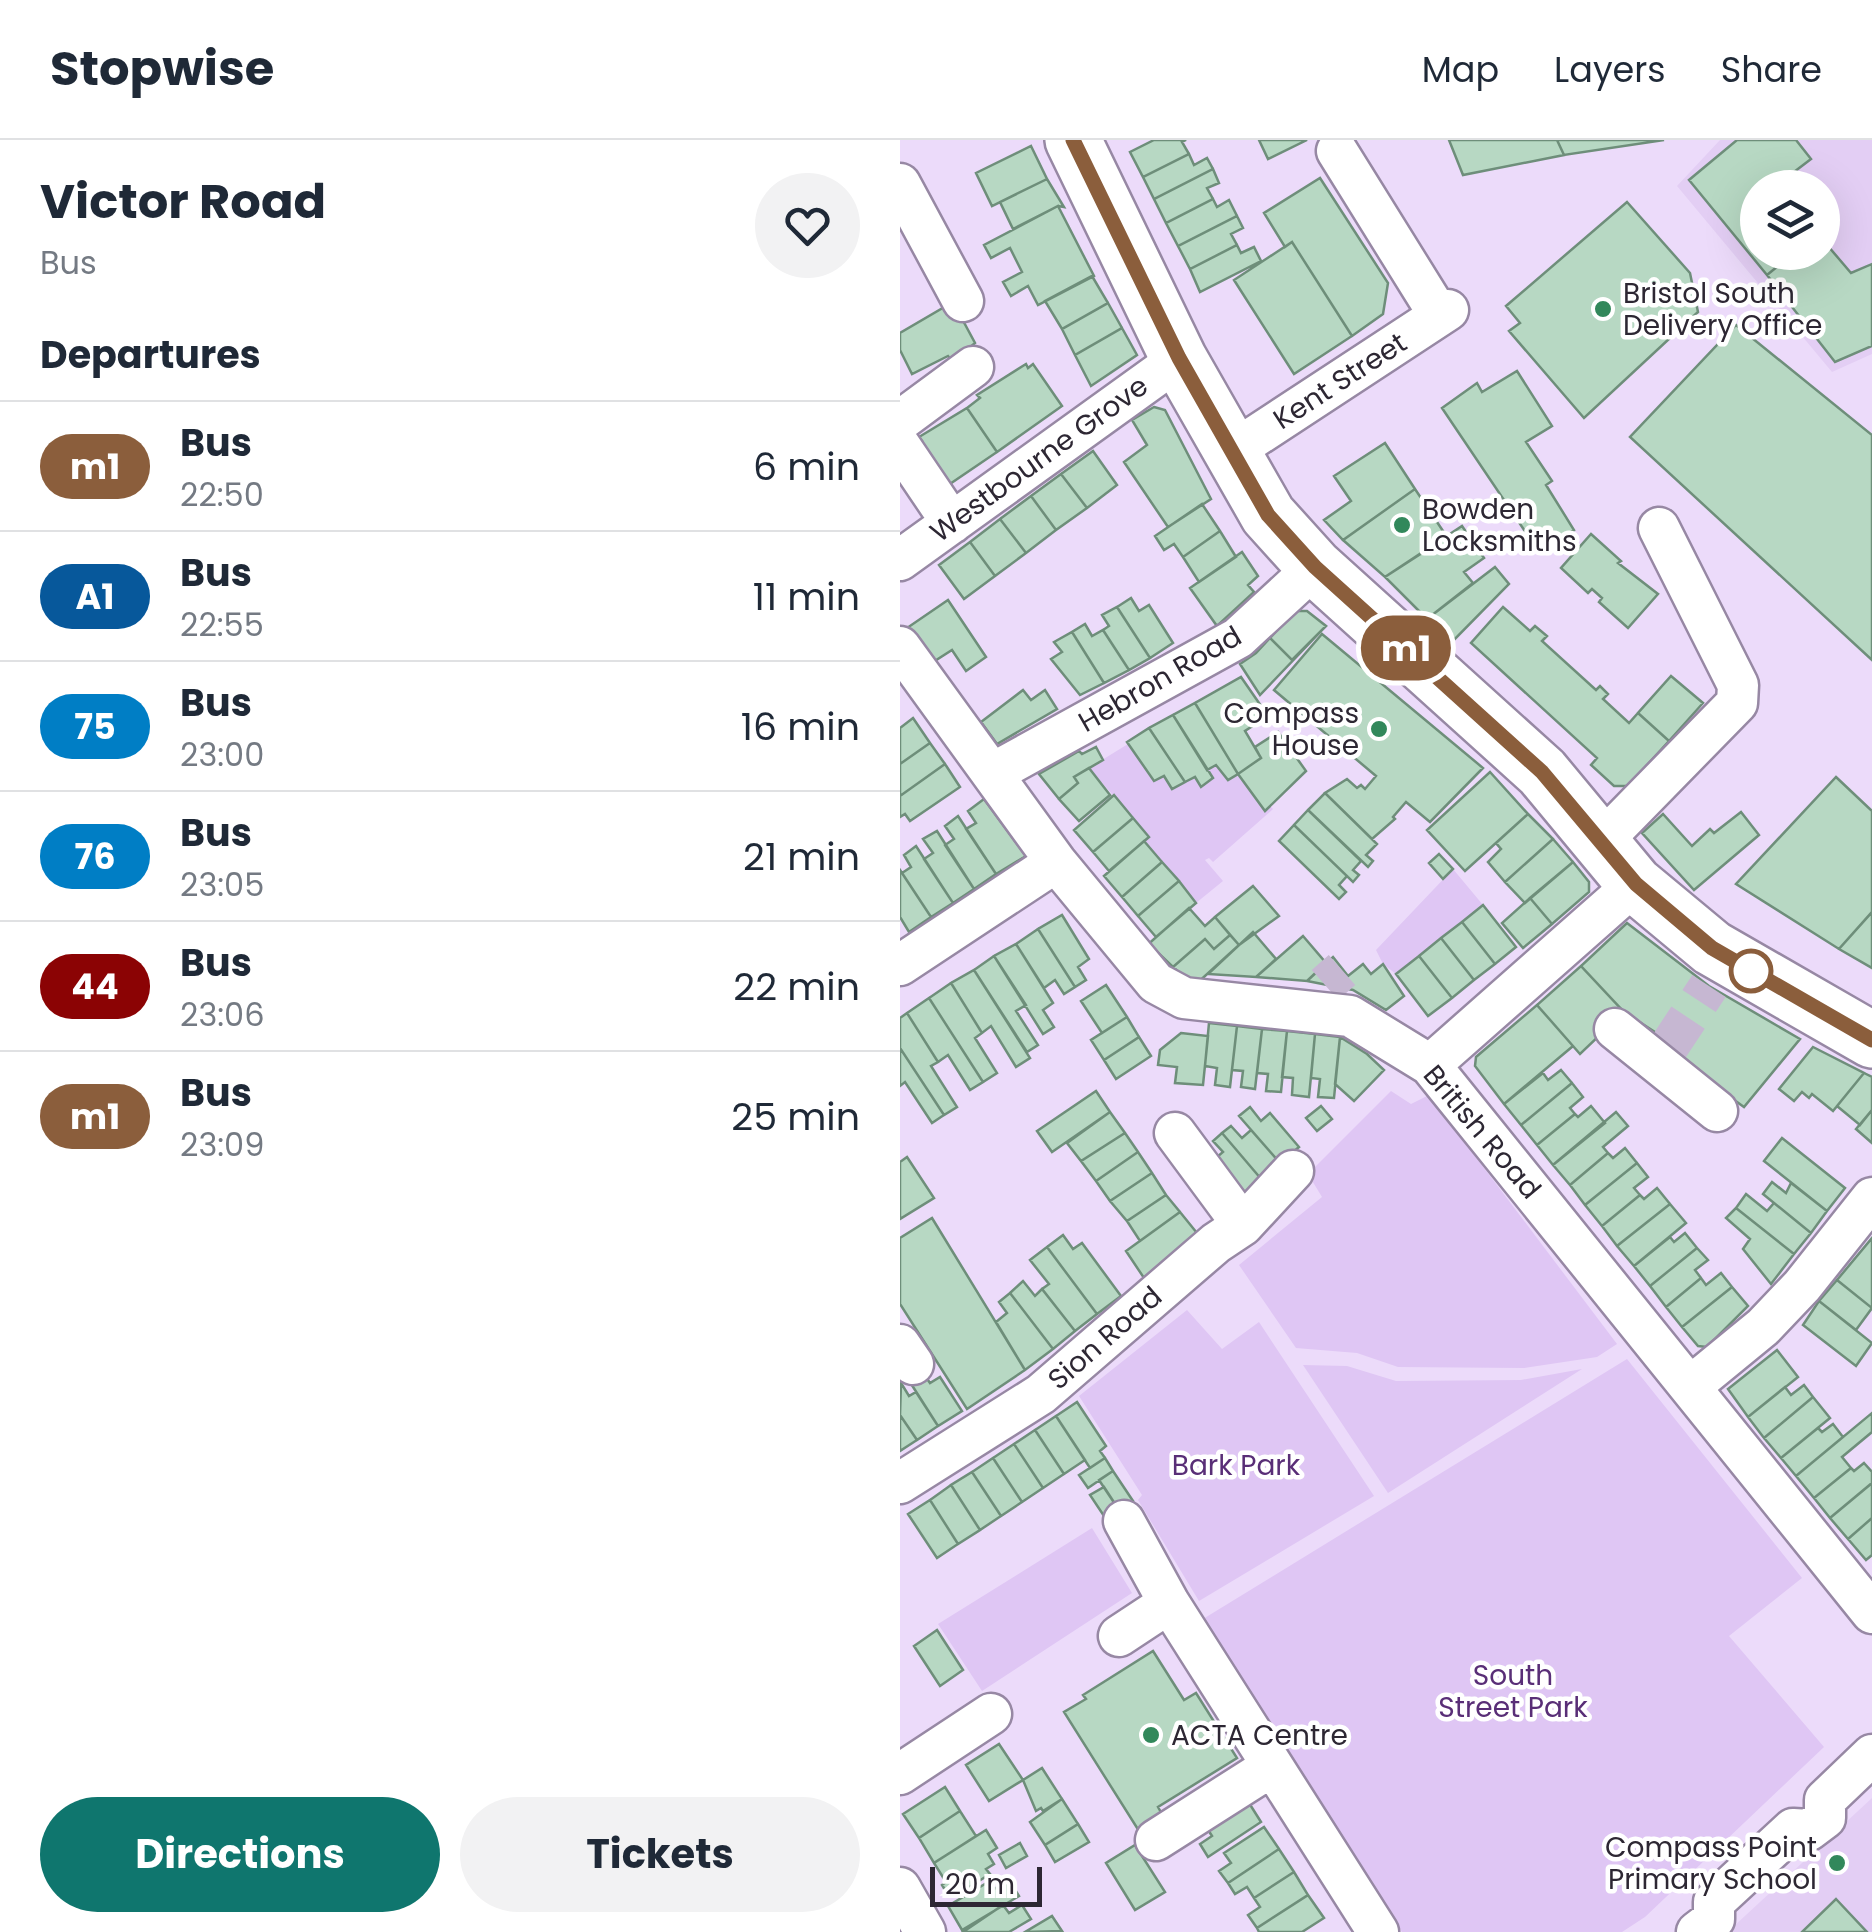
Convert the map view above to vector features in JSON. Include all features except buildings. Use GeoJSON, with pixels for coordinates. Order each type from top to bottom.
{"type":"FeatureCollection","features":[{"type":"Feature","properties":{"kind":"highway"},"geometry":{"type":"LineString","coordinates":[[1074,140],[1179,358],[1268,515],[1315,567],[1542,772],[1636,884],[1712,948],[1719,972],[1872,1040]]}},
{"type":"Feature","properties":{"kind":"street","name":"Kent Street"},"geometry":{"type":"LineString","coordinates":[[1232,451],[1444,313],[1431,273],[1338,151]]}},
{"type":"Feature","properties":{"kind":"street"},"geometry":{"type":"LineString","coordinates":[[900,184],[963,301]]}},
{"type":"Feature","properties":{"kind":"street","name":"Westbourne Grove"},"geometry":{"type":"LineString","coordinates":[[900,560],[1179,358]]}},
{"type":"Feature","properties":{"kind":"street"},"geometry":{"type":"LineString","coordinates":[[900,421],[973,367]]}},
{"type":"Feature","properties":{"kind":"street"},"geometry":{"type":"LineString","coordinates":[[900,446],[952,523]]}},
{"type":"Feature","properties":{"kind":"street"},"geometry":{"type":"LineString","coordinates":[[1601,842],[1737,702],[1738,685],[1659,528]]}},
{"type":"Feature","properties":{"kind":"street","name":"Hebron Road"},"geometry":{"type":"LineString","coordinates":[[993,773],[1238,638],[1315,567]]}},
{"type":"Feature","properties":{"kind":"street","name":"British Road"},"geometry":{"type":"LineString","coordinates":[[900,647],[912,693],[993,773],[1056,862],[1156,982],[1184,998],[1323,998],[1430,1064],[1872,1613]]}},
{"type":"Feature","properties":{"kind":"street"},"geometry":{"type":"LineString","coordinates":[[900,965],[1056,862]]}},
{"type":"Feature","properties":{"kind":"street"},"geometry":{"type":"LineString","coordinates":[[1430,1064],[1636,884]]}},
{"type":"Feature","properties":{"kind":"street"},"geometry":{"type":"LineString","coordinates":[[1615,1029],[1661,1056],[1717,1111]]}},
{"type":"Feature","properties":{"kind":"street"},"geometry":{"type":"LineString","coordinates":[[1174,1134],[1244,1225]]}},
{"type":"Feature","properties":{"kind":"street","name":"Sion Road"},"geometry":{"type":"LineString","coordinates":[[900,1484],[1041,1394],[1216,1243],[1244,1225],[1293,1171]]}},
{"type":"Feature","properties":{"kind":"street"},"geometry":{"type":"LineString","coordinates":[[1690,1386],[1763,1328],[1872,1198]]}},
{"type":"Feature","properties":{"kind":"street"},"geometry":{"type":"LineString","coordinates":[[1124,1521],[1168,1603],[1378,1932]]}},
{"type":"Feature","properties":{"kind":"street"},"geometry":{"type":"LineString","coordinates":[[1119,1636],[1168,1603]]}},
{"type":"Feature","properties":{"kind":"street"},"geometry":{"type":"LineString","coordinates":[[900,1774],[991,1714]]}},
{"type":"Feature","properties":{"kind":"street"},"geometry":{"type":"LineString","coordinates":[[1694,1926],[1793,1829],[1792,1814],[1810,1796],[1825,1800],[1872,1754]]}},
{"type":"Feature","properties":{"kind":"street"},"geometry":{"type":"LineString","coordinates":[[1156,1840],[1272,1766]]}},
{"type":"Feature","properties":{"kind":"shaded area"},"geometry":{"type":"Polygon","coordinates":[[[1720,140],[1872,140],[1872,354],[1832,372],[1747,270],[1840,270],[1840,170],[1740,170],[1740,262],[1677,186],[1720,140]]]}},
{"type":"Feature","properties":{"kind":"shaded area","name":"Compass Point Primary School"},"geometry":{"type":"Polygon","coordinates":[[[1872,1798],[1872,1932],[1727,1932],[1733,1927],[1872,1798]]]}},
{"type":"Feature","properties":{"kind":"green space"},"geometry":{"type":"Polygon","coordinates":[[[1128,744],[1154,780],[1164,776],[1172,789],[1195,777],[1202,786],[1213,779],[1207,770],[1216,765],[1238,774],[1273,809],[1213,862],[1205,860],[1223,881],[1196,903],[1144,841],[1149,836],[1089,768],[1128,744]]]}},
{"type":"Feature","properties":{"kind":"green space"},"geometry":{"type":"Polygon","coordinates":[[[1453,869],[1483,905],[1396,974],[1383,964],[1376,950],[1453,869]]]}},
{"type":"Feature","properties":{"kind":"green space"},"geometry":{"type":"Polygon","coordinates":[[[1391,1091],[1411,1104],[1429,1095],[1617,1344],[1597,1357],[1524,1368],[1398,1367],[1357,1353],[1296,1348],[1239,1265],[1322,1197],[1308,1174],[1391,1091]]]}},
{"type":"Feature","properties":{"kind":"green space","name":"Bark Park"},"geometry":{"type":"Polygon","coordinates":[[[1187,1310],[1222,1349],[1259,1322],[1374,1496],[1199,1601],[1138,1500],[1142,1495],[1079,1396],[1187,1310]]]}},
{"type":"Feature","properties":{"kind":"green space","name":"South Street Park"},"geometry":{"type":"Polygon","coordinates":[[[1627,1359],[1802,1578],[1729,1636],[1824,1747],[1645,1917],[1622,1932],[1402,1932],[1203,1619],[1627,1359]]]}},
{"type":"Feature","properties":{"kind":"green space"},"geometry":{"type":"Polygon","coordinates":[[[1303,1365],[1347,1366],[1396,1381],[1521,1380],[1582,1369],[1388,1493],[1303,1365]]]}},
{"type":"Feature","properties":{"kind":"green space"},"geometry":{"type":"Polygon","coordinates":[[[1092,1528],[1132,1593],[982,1691],[938,1624],[1092,1528]]]}},
{"type":"Feature","properties":{"kind":"tunnel"},"geometry":{"type":"LineString","coordinates":[[1325,985],[1342,970]]}},
{"type":"Feature","properties":{"kind":"tunnel"},"geometry":{"type":"LineString","coordinates":[[1666,1051],[1709,986]]}},
{"type":"Feature","properties":{"kind":"bus line","name":"m1"},"geometry":{"type":"LineString","coordinates":[[1073,140],[1179,358],[1268,515],[1315,567],[1542,772],[1636,884],[1712,948],[1872,1040]]}},
{"type":"Feature","properties":{"kind":"place","name":"Bristol South Delivery Office"},"geometry":{"type":"Point","coordinates":[1603,309]}},
{"type":"Feature","properties":{"kind":"place","name":"Bowden Locksmiths"},"geometry":{"type":"Point","coordinates":[1402,525]}},
{"type":"Feature","properties":{"kind":"place","name":"Compass House"},"geometry":{"type":"Point","coordinates":[1379,729]}},
{"type":"Feature","properties":{"kind":"place","name":"ACTA Centre"},"geometry":{"type":"Point","coordinates":[1151,1735]}},
{"type":"Feature","properties":{"kind":"place","name":"Compass Point Primary School"},"geometry":{"type":"Point","coordinates":[1837,1863]}}]}
